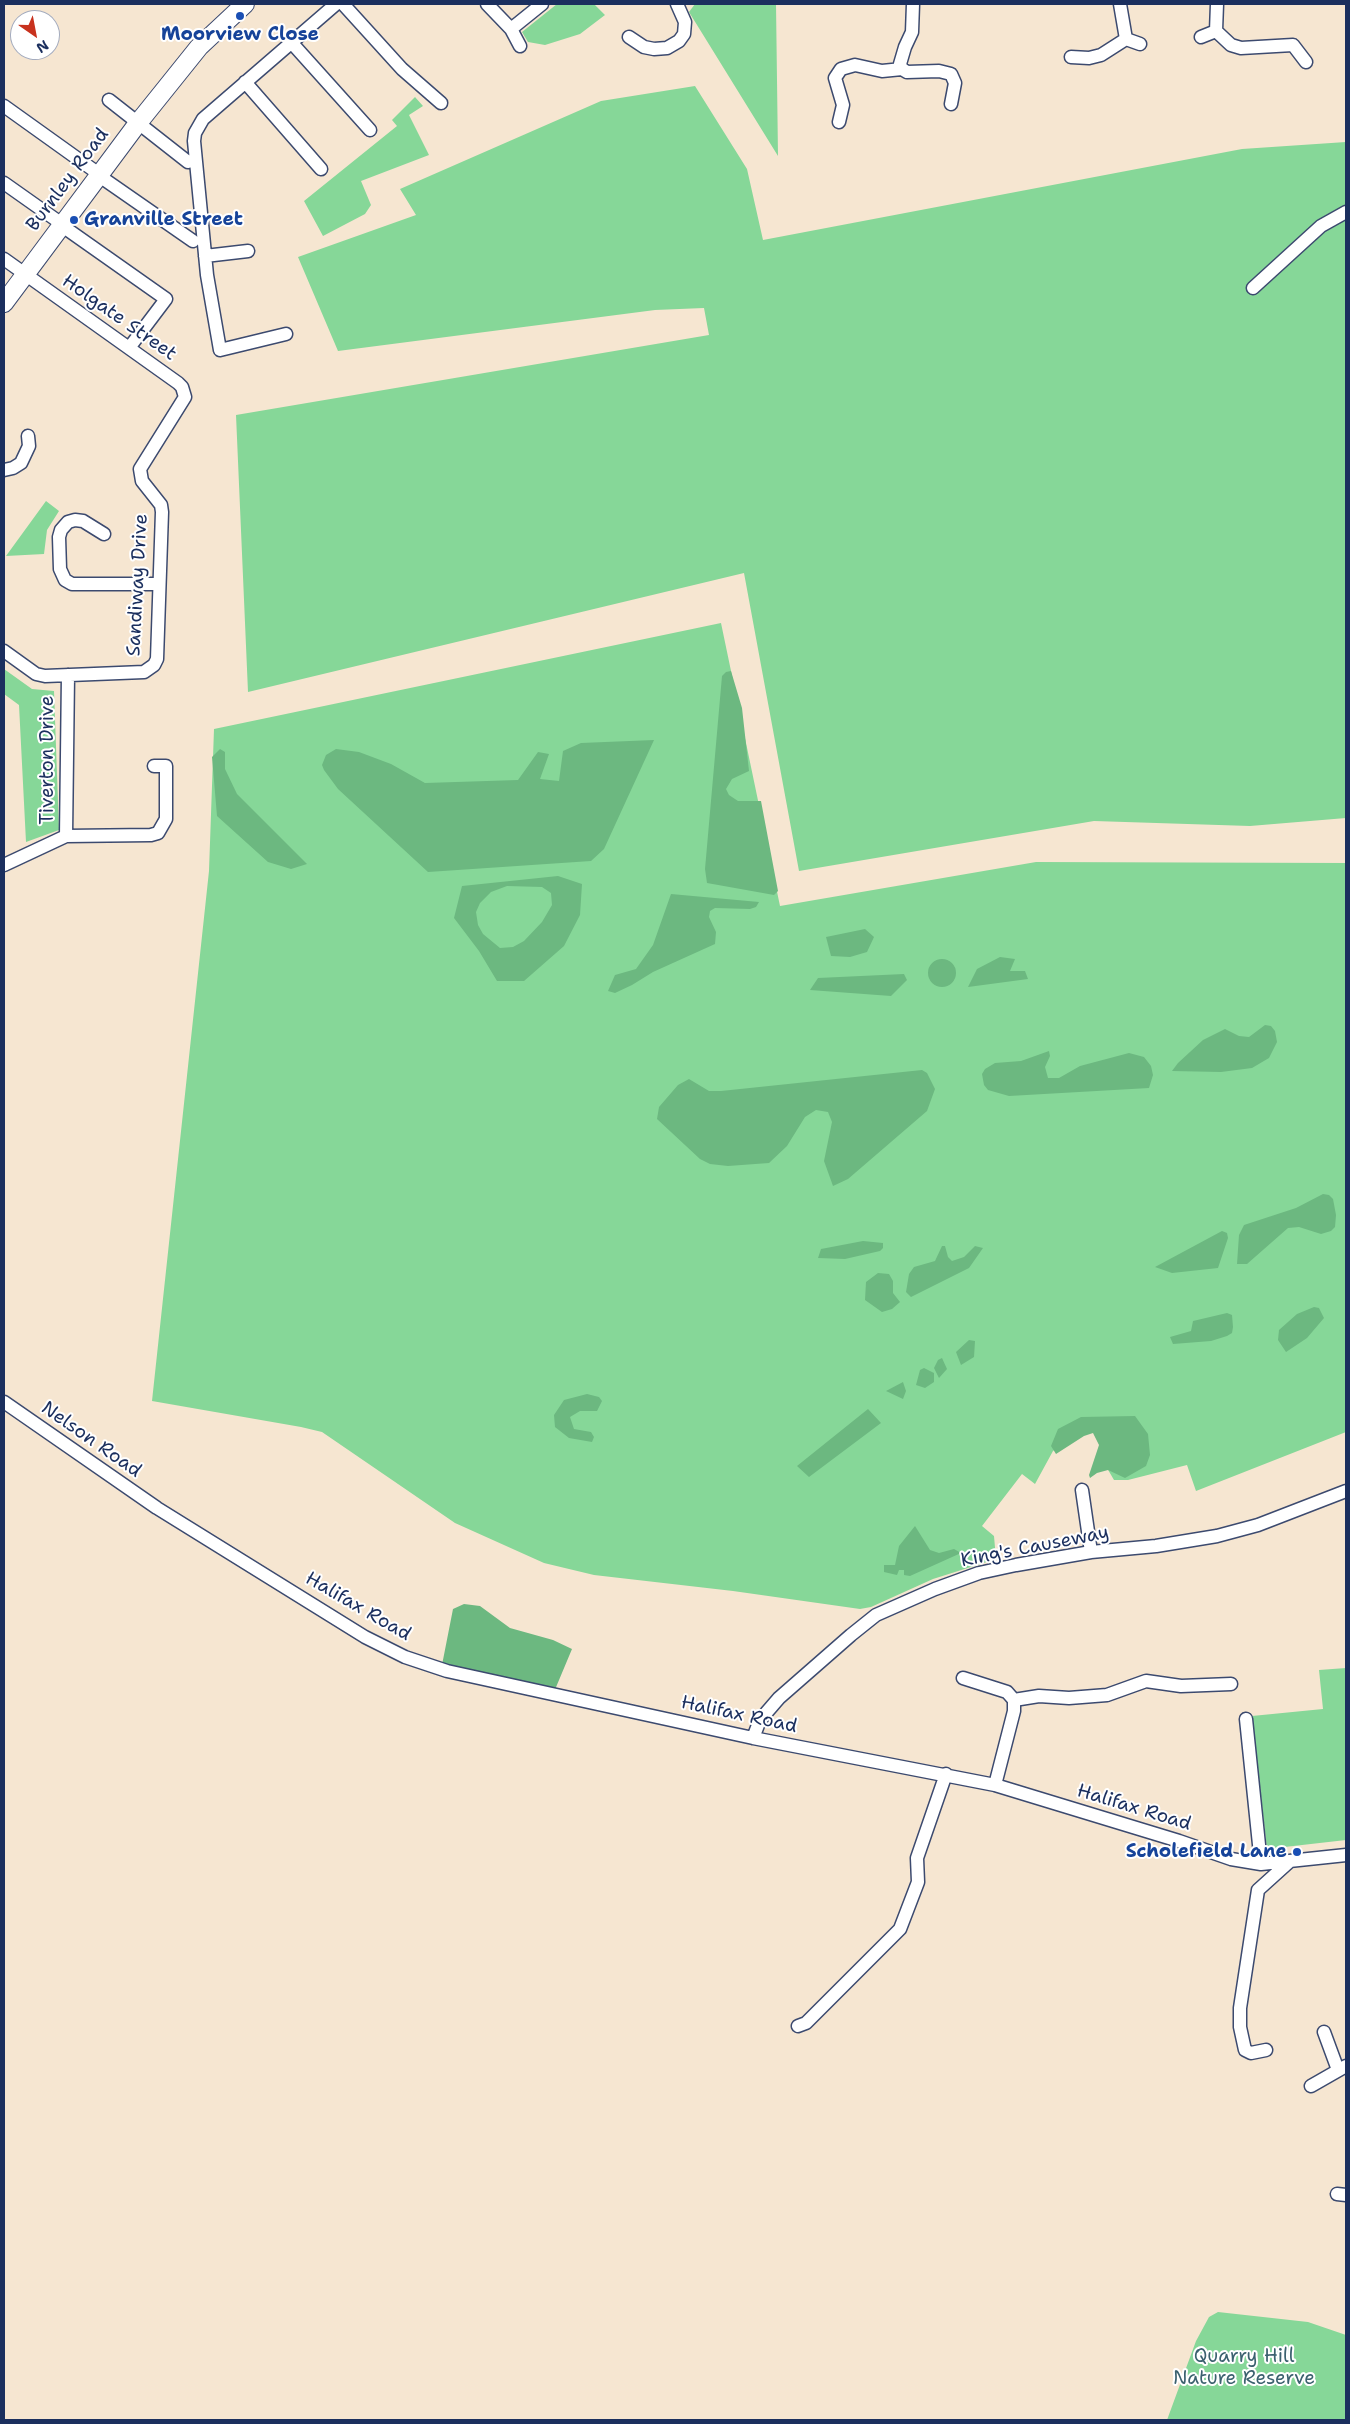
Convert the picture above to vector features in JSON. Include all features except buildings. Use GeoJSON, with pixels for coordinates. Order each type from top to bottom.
{"type":"FeatureCollection","features":[{"type":"Feature","properties":{"kind":"street","name":"Burnley Road"},"geometry":{"type":"LineString","coordinates":[[4,304],[61,224],[199,47],[245,4]]}},
{"type":"Feature","properties":{"kind":"street"},"geometry":{"type":"LineString","coordinates":[[286,334],[220,350],[205,256],[194,141],[198,125],[202,119],[336,4]]}},
{"type":"Feature","properties":{"kind":"street"},"geometry":{"type":"LineString","coordinates":[[343,4],[402,69],[441,103]]}},
{"type":"Feature","properties":{"kind":"street"},"geometry":{"type":"LineString","coordinates":[[487,4],[511,29],[520,46]]}},
{"type":"Feature","properties":{"kind":"street"},"geometry":{"type":"LineString","coordinates":[[511,29],[542,4]]}},
{"type":"Feature","properties":{"kind":"street"},"geometry":{"type":"LineString","coordinates":[[630,37],[644,47],[654,49],[667,48],[679,41],[684,34],[685,22],[677,4]]}},
{"type":"Feature","properties":{"kind":"street"},"geometry":{"type":"LineString","coordinates":[[902,69],[900,64],[901,56],[912,32],[912,4]]}},
{"type":"Feature","properties":{"kind":"street"},"geometry":{"type":"LineString","coordinates":[[1120,4],[1126,38]]}},
{"type":"Feature","properties":{"kind":"street"},"geometry":{"type":"LineString","coordinates":[[1217,4],[1216,31],[1231,45],[1241,48],[1296,40],[1306,62]]}},
{"type":"Feature","properties":{"kind":"street"},"geometry":{"type":"LineString","coordinates":[[1201,37],[1216,31]]}},
{"type":"Feature","properties":{"kind":"street"},"geometry":{"type":"LineString","coordinates":[[1126,38],[1140,44]]}},
{"type":"Feature","properties":{"kind":"street"},"geometry":{"type":"LineString","coordinates":[[1071,57],[1089,58],[1101,54],[1126,38]]}},
{"type":"Feature","properties":{"kind":"street"},"geometry":{"type":"LineString","coordinates":[[292,42],[370,130]]}},
{"type":"Feature","properties":{"kind":"street"},"geometry":{"type":"LineString","coordinates":[[839,122],[843,105],[835,78],[841,69],[855,65],[882,71],[902,69],[907,72],[945,72],[951,74],[955,84],[951,104]]}},
{"type":"Feature","properties":{"kind":"street"},"geometry":{"type":"LineString","coordinates":[[245,82],[321,169]]}},
{"type":"Feature","properties":{"kind":"street"},"geometry":{"type":"LineString","coordinates":[[109,100],[188,162]]}},
{"type":"Feature","properties":{"kind":"street"},"geometry":{"type":"LineString","coordinates":[[4,106],[193,241]]}},
{"type":"Feature","properties":{"kind":"street"},"geometry":{"type":"LineString","coordinates":[[4,182],[166,299],[129,348]]}},
{"type":"Feature","properties":{"kind":"street"},"geometry":{"type":"LineString","coordinates":[[1253,288],[1321,226],[1346,212]]}},
{"type":"Feature","properties":{"kind":"street"},"geometry":{"type":"LineString","coordinates":[[205,256],[248,251]]}},
{"type":"Feature","properties":{"kind":"street","name":"Holgate Street"},"geometry":{"type":"LineString","coordinates":[[4,259],[178,383],[182,387],[185,397]]}},
{"type":"Feature","properties":{"kind":"street","name":"Sandiway Drive"},"geometry":{"type":"LineString","coordinates":[[4,651],[36,674],[68,675],[144,672],[150,669],[157,659],[161,505],[142,480],[140,469],[185,397]]}},
{"type":"Feature","properties":{"kind":"street"},"geometry":{"type":"LineString","coordinates":[[4,470],[21,462],[26,455],[31,440]]}},
{"type":"Feature","properties":{"kind":"street"},"geometry":{"type":"LineString","coordinates":[[104,534],[83,521],[75,520],[68,522],[61,530],[59,537],[60,569],[65,580],[72,584],[159,584]]}},
{"type":"Feature","properties":{"kind":"street","name":"Tiverton Drive"},"geometry":{"type":"LineString","coordinates":[[4,865],[66,836],[68,675]]}},
{"type":"Feature","properties":{"kind":"street"},"geometry":{"type":"LineString","coordinates":[[66,836],[151,835],[158,832],[166,819],[165,766]]}},
{"type":"Feature","properties":{"kind":"street","name":"Nelson Road"},"geometry":{"type":"LineString","coordinates":[[4,1402],[157,1508]]}},
{"type":"Feature","properties":{"kind":"street"},"geometry":{"type":"LineString","coordinates":[[1082,1490],[1091,1552]]}},
{"type":"Feature","properties":{"kind":"street","name":"King's Causeway"},"geometry":{"type":"LineString","coordinates":[[753,1738],[760,1720],[779,1698],[876,1615],[934,1589],[979,1573],[1091,1552],[1156,1546],[1217,1536],[1258,1525],[1346,1492]]}},
{"type":"Feature","properties":{"kind":"street","name":"Halifax Road"},"geometry":{"type":"LineString","coordinates":[[157,1508],[365,1637],[405,1656],[447,1671],[753,1738],[995,1785],[1179,1841],[1231,1859],[1261,1864],[1346,1855]]}},
{"type":"Feature","properties":{"kind":"street"},"geometry":{"type":"LineString","coordinates":[[963,1678],[1007,1692],[1014,1700],[1014,1711],[995,1785]]}},
{"type":"Feature","properties":{"kind":"street"},"geometry":{"type":"LineString","coordinates":[[1014,1700],[1039,1696],[1069,1698],[1107,1695],[1146,1681],[1181,1686],[1231,1684]]}},
{"type":"Feature","properties":{"kind":"street"},"geometry":{"type":"LineString","coordinates":[[1246,1719],[1261,1864]]}},
{"type":"Feature","properties":{"kind":"street"},"geometry":{"type":"LineString","coordinates":[[798,2026],[806,2023],[900,1929],[918,1882],[916,1858],[946,1774]]}},
{"type":"Feature","properties":{"kind":"street"},"geometry":{"type":"LineString","coordinates":[[1266,2050],[1251,2053],[1245,2050],[1240,2027],[1240,2008],[1258,1890],[1289,1862]]}},
{"type":"Feature","properties":{"kind":"street"},"geometry":{"type":"LineString","coordinates":[[1311,2086],[1342,2068],[1324,2032]]}},
{"type":"Feature","properties":{"kind":"green space"},"geometry":{"type":"Polygon","coordinates":[[[557,4],[594,4],[605,15],[580,34],[545,45],[528,42],[522,32],[557,4]]]}},
{"type":"Feature","properties":{"kind":"green space"},"geometry":{"type":"Polygon","coordinates":[[[695,4],[776,4],[778,156],[689,12],[695,4]]]}},
{"type":"Feature","properties":{"kind":"green space"},"geometry":{"type":"Polygon","coordinates":[[[695,86],[747,169],[763,240],[1242,149],[1346,142],[1346,818],[1250,826],[1094,821],[799,871],[744,573],[248,692],[236,415],[709,335],[704,308],[655,310],[338,351],[298,257],[416,215],[400,189],[601,101],[695,86]]]}},
{"type":"Feature","properties":{"kind":"green space"},"geometry":{"type":"Polygon","coordinates":[[[415,97],[423,106],[409,115],[429,155],[361,181],[371,205],[365,214],[323,236],[304,201],[397,126],[392,120],[415,97]]]}},
{"type":"Feature","properties":{"kind":"green space"},"geometry":{"type":"Polygon","coordinates":[[[46,501],[59,511],[47,530],[44,554],[6,556],[46,501]]]}},
{"type":"Feature","properties":{"kind":"green space"},"geometry":{"type":"Polygon","coordinates":[[[721,623],[780,906],[1036,862],[1346,863],[1346,1432],[1196,1491],[1187,1465],[1128,1480],[1114,1480],[1107,1468],[1094,1428],[1073,1435],[1053,1451],[1035,1484],[1022,1474],[982,1526],[994,1536],[996,1559],[933,1579],[871,1607],[860,1609],[733,1591],[594,1575],[544,1563],[455,1523],[322,1432],[152,1401],[209,871],[214,729],[721,623]]]}},
{"type":"Feature","properties":{"kind":"green space"},"geometry":{"type":"Polygon","coordinates":[[[4,669],[32,689],[54,691],[59,830],[26,842],[19,705],[4,694],[4,669]]]}},
{"type":"Feature","properties":{"kind":"green space"},"geometry":{"type":"Polygon","coordinates":[[[731,671],[742,708],[749,771],[732,779],[726,789],[729,795],[738,801],[761,801],[778,891],[774,895],[707,883],[705,869],[722,676],[726,672],[731,671]]]}},
{"type":"Feature","properties":{"kind":"green space"},"geometry":{"type":"Polygon","coordinates":[[[654,740],[604,849],[591,861],[428,872],[338,789],[322,765],[326,755],[336,749],[359,752],[391,764],[425,783],[518,780],[538,752],[549,754],[540,779],[559,781],[563,751],[581,743],[654,740]]]}},
{"type":"Feature","properties":{"kind":"green space"},"geometry":{"type":"Polygon","coordinates":[[[220,749],[225,752],[225,769],[237,794],[307,864],[291,869],[268,862],[217,816],[212,757],[220,749]]]}},
{"type":"Feature","properties":{"kind":"green space"},"geometry":{"type":"Polygon","coordinates":[[[558,876],[582,884],[580,915],[564,946],[524,981],[497,981],[479,951],[454,918],[462,886],[558,876]],[[507,886],[491,892],[480,903],[476,912],[478,925],[483,934],[500,948],[513,947],[524,941],[542,922],[552,905],[551,893],[542,887],[507,886]]]}},
{"type":"Feature","properties":{"kind":"green space"},"geometry":{"type":"Polygon","coordinates":[[[671,894],[759,902],[756,907],[750,909],[715,908],[710,911],[709,917],[716,932],[715,944],[653,972],[615,993],[608,991],[615,975],[636,969],[653,945],[671,894]]]}},
{"type":"Feature","properties":{"kind":"green space"},"geometry":{"type":"Polygon","coordinates":[[[865,929],[874,937],[867,952],[850,957],[831,956],[826,937],[865,929]]]}},
{"type":"Feature","properties":{"kind":"green space"},"geometry":{"type":"Polygon","coordinates":[[[1000,957],[1015,959],[1010,971],[1025,971],[1028,979],[968,987],[977,969],[1000,957]]]}},
{"type":"Feature","properties":{"kind":"green space"},"geometry":{"type":"Polygon","coordinates":[[[942,959],[952,963],[956,973],[952,983],[942,987],[932,983],[928,973],[932,963],[942,959]]]}},
{"type":"Feature","properties":{"kind":"green space"},"geometry":{"type":"Polygon","coordinates":[[[904,974],[907,980],[891,996],[810,990],[818,978],[904,974]]]}},
{"type":"Feature","properties":{"kind":"green space"},"geometry":{"type":"Polygon","coordinates":[[[1265,1025],[1271,1026],[1275,1031],[1277,1042],[1269,1058],[1252,1068],[1221,1072],[1172,1071],[1203,1040],[1225,1029],[1239,1036],[1249,1037],[1265,1025]]]}},
{"type":"Feature","properties":{"kind":"green space"},"geometry":{"type":"Polygon","coordinates":[[[1049,1051],[1050,1056],[1045,1067],[1048,1078],[1059,1078],[1080,1066],[1129,1053],[1144,1057],[1151,1066],[1153,1075],[1149,1088],[1009,1096],[988,1090],[984,1085],[982,1074],[985,1069],[995,1063],[1021,1061],[1049,1051]]]}},
{"type":"Feature","properties":{"kind":"green space"},"geometry":{"type":"Polygon","coordinates":[[[922,1070],[927,1073],[935,1089],[927,1111],[848,1179],[833,1186],[824,1161],[832,1122],[828,1112],[816,1110],[805,1117],[787,1146],[769,1163],[728,1166],[710,1164],[700,1159],[657,1119],[659,1107],[678,1085],[689,1079],[709,1091],[721,1091],[922,1070]]]}},
{"type":"Feature","properties":{"kind":"green space"},"geometry":{"type":"Polygon","coordinates":[[[1323,1194],[1329,1195],[1333,1199],[1336,1215],[1335,1227],[1331,1231],[1321,1234],[1299,1227],[1288,1228],[1247,1264],[1237,1264],[1239,1235],[1244,1225],[1296,1208],[1323,1194]]]}},
{"type":"Feature","properties":{"kind":"green space"},"geometry":{"type":"Polygon","coordinates":[[[1222,1231],[1227,1233],[1228,1238],[1218,1268],[1172,1273],[1155,1267],[1222,1231]]]}},
{"type":"Feature","properties":{"kind":"green space"},"geometry":{"type":"Polygon","coordinates":[[[863,1241],[883,1243],[883,1248],[880,1251],[845,1259],[818,1258],[821,1249],[863,1241]]]}},
{"type":"Feature","properties":{"kind":"green space"},"geometry":{"type":"Polygon","coordinates":[[[942,1246],[945,1246],[948,1257],[952,1261],[964,1257],[975,1246],[983,1248],[969,1268],[911,1297],[906,1292],[909,1274],[914,1267],[935,1261],[942,1246]]]}},
{"type":"Feature","properties":{"kind":"green space"},"geometry":{"type":"Polygon","coordinates":[[[878,1273],[889,1274],[893,1281],[893,1293],[900,1302],[892,1309],[882,1312],[865,1300],[866,1282],[878,1273]]]}},
{"type":"Feature","properties":{"kind":"green space"},"geometry":{"type":"Polygon","coordinates":[[[1314,1307],[1319,1308],[1324,1318],[1307,1338],[1286,1352],[1278,1340],[1279,1330],[1297,1314],[1314,1307]]]}},
{"type":"Feature","properties":{"kind":"green space"},"geometry":{"type":"Polygon","coordinates":[[[1227,1313],[1232,1315],[1233,1327],[1232,1333],[1227,1336],[1211,1341],[1173,1344],[1170,1337],[1191,1331],[1193,1321],[1227,1313]]]}},
{"type":"Feature","properties":{"kind":"green space"},"geometry":{"type":"Polygon","coordinates":[[[969,1340],[975,1341],[974,1357],[961,1365],[956,1352],[969,1340]]]}},
{"type":"Feature","properties":{"kind":"green space"},"geometry":{"type":"Polygon","coordinates":[[[942,1358],[947,1369],[939,1378],[934,1368],[938,1360],[942,1358]]]}},
{"type":"Feature","properties":{"kind":"green space"},"geometry":{"type":"Polygon","coordinates":[[[924,1368],[934,1373],[934,1382],[925,1388],[916,1385],[920,1370],[924,1368]]]}},
{"type":"Feature","properties":{"kind":"green space"},"geometry":{"type":"Polygon","coordinates":[[[903,1382],[906,1391],[903,1399],[886,1391],[903,1382]]]}},
{"type":"Feature","properties":{"kind":"green space"},"geometry":{"type":"Polygon","coordinates":[[[587,1394],[599,1397],[602,1401],[597,1411],[580,1411],[570,1417],[574,1429],[591,1432],[594,1437],[592,1442],[569,1438],[555,1427],[554,1415],[564,1400],[587,1394]]]}},
{"type":"Feature","properties":{"kind":"green space"},"geometry":{"type":"Polygon","coordinates":[[[868,1409],[881,1423],[809,1477],[797,1466],[868,1409]]]}},
{"type":"Feature","properties":{"kind":"green space"},"geometry":{"type":"Polygon","coordinates":[[[1135,1416],[1148,1434],[1150,1455],[1146,1466],[1125,1478],[1108,1470],[1097,1473],[1090,1478],[1089,1475],[1099,1445],[1093,1433],[1084,1436],[1056,1454],[1051,1446],[1058,1429],[1081,1417],[1135,1416]]]}},
{"type":"Feature","properties":{"kind":"green space"},"geometry":{"type":"Polygon","coordinates":[[[915,1526],[930,1550],[939,1553],[954,1549],[961,1553],[910,1576],[904,1575],[904,1570],[899,1570],[897,1575],[884,1572],[884,1565],[895,1565],[899,1546],[915,1526]]]}},
{"type":"Feature","properties":{"kind":"green space"},"geometry":{"type":"Polygon","coordinates":[[[464,1604],[480,1606],[510,1628],[553,1640],[572,1649],[554,1692],[442,1665],[453,1609],[464,1604]]]}},
{"type":"Feature","properties":{"kind":"green space"},"geometry":{"type":"Polygon","coordinates":[[[1346,1668],[1346,1840],[1267,1849],[1252,1716],[1323,1709],[1319,1670],[1346,1668]]]}},
{"type":"Feature","properties":{"kind":"green space","name":"Quarry Hill Nature Reserve"},"geometry":{"type":"Polygon","coordinates":[[[1218,2312],[1308,2322],[1346,2335],[1346,2420],[1167,2420],[1196,2341],[1209,2317],[1218,2312]]]}},
{"type":"Feature","properties":{"kind":"place","name":"Moorview Close"},"geometry":{"type":"Point","coordinates":[240,16]}},
{"type":"Feature","properties":{"kind":"place","name":"Granville Street"},"geometry":{"type":"Point","coordinates":[74,220]}},
{"type":"Feature","properties":{"kind":"place","name":"Scholefield Lane"},"geometry":{"type":"Point","coordinates":[1297,1852]}}]}
